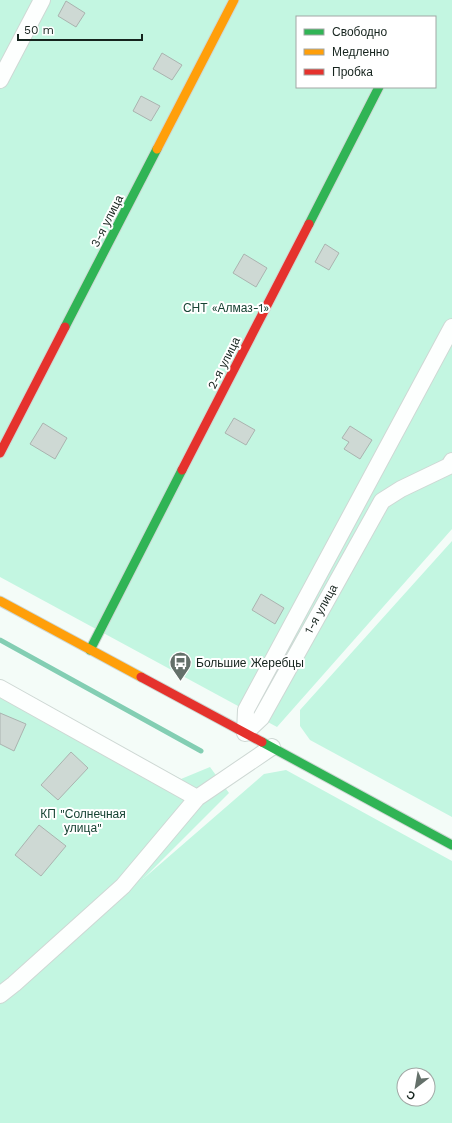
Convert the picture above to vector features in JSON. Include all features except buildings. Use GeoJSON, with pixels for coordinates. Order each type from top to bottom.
{"type":"FeatureCollection","features":[{"type":"Feature","properties":{"kind":"street"},"geometry":{"type":"LineString","coordinates":[[0,80],[42,0]]}},
{"type":"Feature","properties":{"kind":"street","name":"3-я улица"},"geometry":{"type":"LineString","coordinates":[[0,453],[234,0]]}},
{"type":"Feature","properties":{"kind":"street","name":"2-я улица"},"geometry":{"type":"LineString","coordinates":[[90,650],[379,88]]}},
{"type":"Feature","properties":{"kind":"street"},"geometry":{"type":"LineString","coordinates":[[245,733],[246,710],[452,327]]}},
{"type":"Feature","properties":{"kind":"street","name":"1-я улица"},"geometry":{"type":"LineString","coordinates":[[245,733],[261,718],[382,501],[400,489],[449,466],[452,461]]}},
{"type":"Feature","properties":{"kind":"street"},"geometry":{"type":"LineString","coordinates":[[0,601],[452,845]]}},
{"type":"Feature","properties":{"kind":"street"},"geometry":{"type":"LineString","coordinates":[[0,688],[197,798]]}},
{"type":"Feature","properties":{"kind":"street"},"geometry":{"type":"LineString","coordinates":[[0,995],[7,981],[123,886],[197,798],[272,747]]}},
{"type":"Feature","properties":{"kind":"green space","name":"СНТ «Алмаз-1»"},"geometry":{"type":"Polygon","coordinates":[[[0,0],[452,0],[452,529],[277,727],[0,577],[0,0]]]}},
{"type":"Feature","properties":{"kind":"green space"},"geometry":{"type":"Polygon","coordinates":[[[452,541],[452,817],[310,740],[300,726],[300,710],[452,541]]]}},
{"type":"Feature","properties":{"kind":"green space","name":"КП \"Солнечная улица\""},"geometry":{"type":"Polygon","coordinates":[[[0,683],[181,779],[210,767],[229,793],[143,879],[264,774],[286,770],[452,861],[452,1123],[0,1123],[0,1003],[35,973],[0,1001],[0,683]]]}},
{"type":"Feature","properties":{"kind":"waterway"},"geometry":{"type":"LineString","coordinates":[[0,640],[201,751]]}},
{"type":"Feature","properties":{"kind":"traffic: fast"},"geometry":{"type":"LineString","coordinates":[[309,224],[378,88]]}},
{"type":"Feature","properties":{"kind":"traffic: fast"},"geometry":{"type":"LineString","coordinates":[[65,327],[157,149]]}},
{"type":"Feature","properties":{"kind":"traffic: fast"},"geometry":{"type":"LineString","coordinates":[[90,650],[182,470]]}},
{"type":"Feature","properties":{"kind":"traffic: fast"},"geometry":{"type":"LineString","coordinates":[[262,742],[452,845]]}},
{"type":"Feature","properties":{"kind":"traffic: slow"},"geometry":{"type":"LineString","coordinates":[[157,149],[234,0]]}},
{"type":"Feature","properties":{"kind":"traffic: slow"},"geometry":{"type":"LineString","coordinates":[[0,601],[141,677]]}},
{"type":"Feature","properties":{"kind":"traffic: jam"},"geometry":{"type":"LineString","coordinates":[[182,470],[309,224]]}},
{"type":"Feature","properties":{"kind":"traffic: jam"},"geometry":{"type":"LineString","coordinates":[[0,453],[65,327]]}},
{"type":"Feature","properties":{"kind":"traffic: jam"},"geometry":{"type":"LineString","coordinates":[[141,677],[262,742]]}},
{"type":"Feature","properties":{"kind":"place","name":"Большие Жеребцы"},"geometry":{"type":"Point","coordinates":[180,682]}}]}
